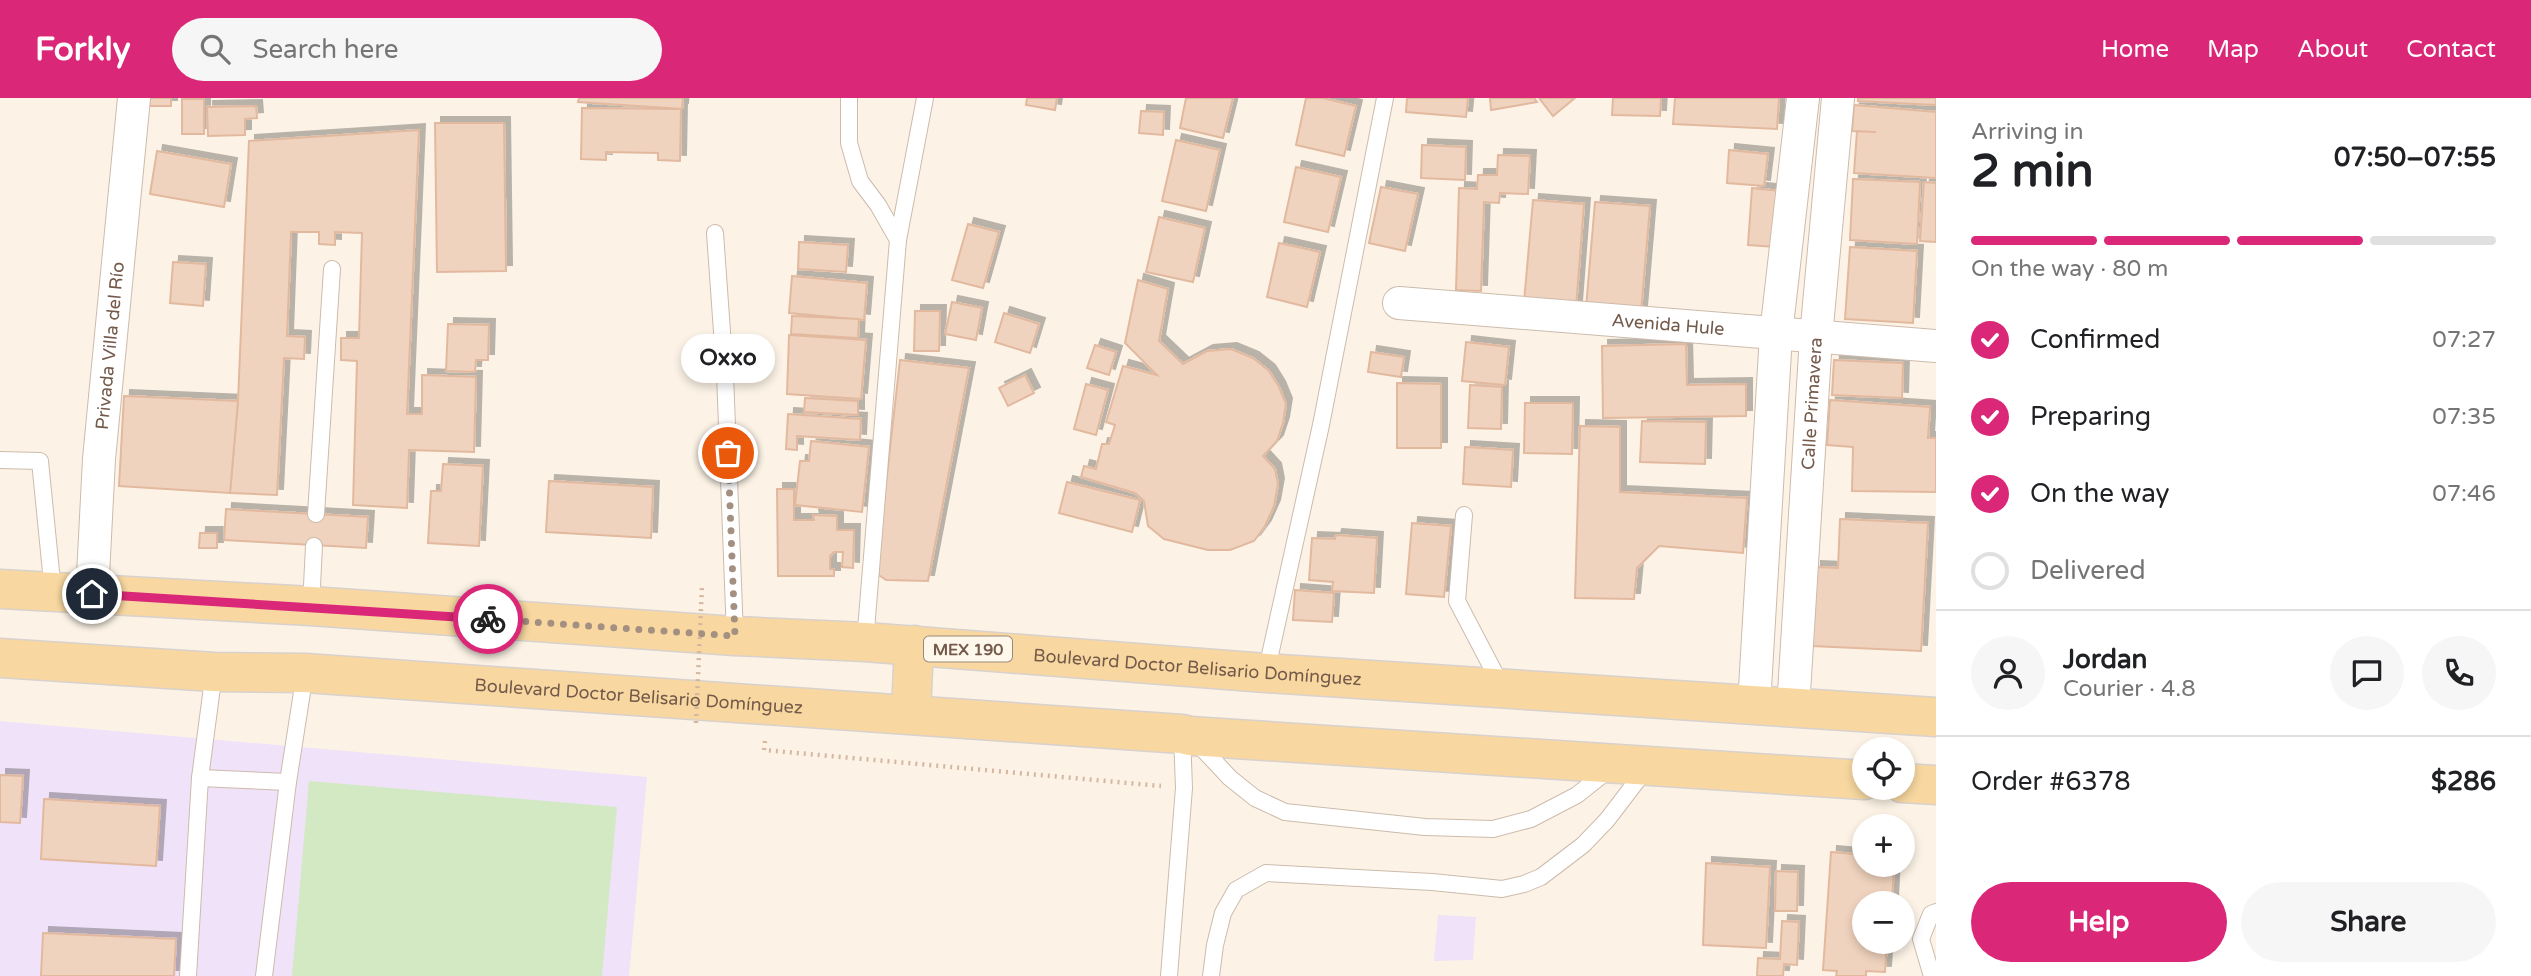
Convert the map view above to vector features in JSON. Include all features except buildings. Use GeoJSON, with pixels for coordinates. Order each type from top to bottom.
{"type":"FeatureCollection","features":[{"type":"Feature","properties":{"kind":"main road","name":"Boulevard Doctor Belisario Domínguez"},"geometry":{"type":"LineString","coordinates":[[0,589],[914,645],[1266,673],[1936,717]]}},
{"type":"Feature","properties":{"kind":"main road"},"geometry":{"type":"LineString","coordinates":[[911,713],[914,645]]}},
{"type":"Feature","properties":{"kind":"main road","name":"Boulevard Doctor Belisario Domínguez"},"geometry":{"type":"LineString","coordinates":[[0,658],[214,672],[305,673],[1852,779]]}},
{"type":"Feature","properties":{"kind":"main road"},"geometry":{"type":"LineString","coordinates":[[1915,784],[1936,785]]}},
{"type":"Feature","properties":{"kind":"street","name":"Privada Villa del Río"},"geometry":{"type":"LineString","coordinates":[[92,594],[99,459],[134,98]]}},
{"type":"Feature","properties":{"kind":"street"},"geometry":{"type":"LineString","coordinates":[[1754,705],[1776,334],[1803,98]]}},
{"type":"Feature","properties":{"kind":"street","name":"Calle Primavera"},"geometry":{"type":"LineString","coordinates":[[1793,709],[1816,337],[1839,98]]}},
{"type":"Feature","properties":{"kind":"street","name":"Avenida Hule"},"geometry":{"type":"LineString","coordinates":[[1399,303],[1936,346]]}},
{"type":"Feature","properties":{"kind":"lane"},"geometry":{"type":"LineString","coordinates":[[849,98],[849,143],[860,181],[878,205],[898,240]]}},
{"type":"Feature","properties":{"kind":"lane"},"geometry":{"type":"LineString","coordinates":[[864,642],[898,240],[925,98]]}},
{"type":"Feature","properties":{"kind":"lane"},"geometry":{"type":"LineString","coordinates":[[1266,673],[1321,425],[1385,98]]}},
{"type":"Feature","properties":{"kind":"lane"},"geometry":{"type":"LineString","coordinates":[[715,233],[725,374],[735,636]]}},
{"type":"Feature","properties":{"kind":"lane"},"geometry":{"type":"LineString","coordinates":[[316,514],[332,269]]}},
{"type":"Feature","properties":{"kind":"lane"},"geometry":{"type":"LineString","coordinates":[[0,460],[40,461],[53,592]]}},
{"type":"Feature","properties":{"kind":"lane"},"geometry":{"type":"LineString","coordinates":[[1464,515],[1457,600],[1502,687]]}},
{"type":"Feature","properties":{"kind":"lane"},"geometry":{"type":"LineString","coordinates":[[311,607],[314,546]]}},
{"type":"Feature","properties":{"kind":"lane"},"geometry":{"type":"LineString","coordinates":[[188,976],[200,778],[214,672]]}},
{"type":"Feature","properties":{"kind":"lane"},"geometry":{"type":"LineString","coordinates":[[264,976],[288,782],[305,673]]}},
{"type":"Feature","properties":{"kind":"lane"},"geometry":{"type":"LineString","coordinates":[[1186,735],[1255,798],[1285,812],[1425,828],[1493,829],[1531,819],[1632,764]]}},
{"type":"Feature","properties":{"kind":"lane"},"geometry":{"type":"LineString","coordinates":[[1169,976],[1186,735]]}},
{"type":"Feature","properties":{"kind":"lane"},"geometry":{"type":"LineString","coordinates":[[1211,976],[1223,913],[1236,890],[1266,873],[1432,882],[1502,889],[1524,884],[1541,877],[1583,845],[1607,820],[1632,764]]}},
{"type":"Feature","properties":{"kind":"lane"},"geometry":{"type":"LineString","coordinates":[[200,778],[288,782]]}},
{"type":"Feature","properties":{"kind":"lane"},"geometry":{"type":"LineString","coordinates":[[1936,912],[1931,914],[1922,939],[1931,973],[1936,976]]}},
{"type":"Feature","properties":{"kind":"path"},"geometry":{"type":"LineString","coordinates":[[696,723],[702,586]]}},
{"type":"Feature","properties":{"kind":"path"},"geometry":{"type":"LineString","coordinates":[[764,750],[1184,788]]}},
{"type":"Feature","properties":{"kind":"shaded area"},"geometry":{"type":"Polygon","coordinates":[[[0,721],[647,777],[629,976],[0,976],[0,721]]]}},
{"type":"Feature","properties":{"kind":"shaded area"},"geometry":{"type":"Polygon","coordinates":[[[1438,915],[1476,917],[1473,960],[1434,961],[1438,915]]]}},
{"type":"Feature","properties":{"kind":"green space"},"geometry":{"type":"Polygon","coordinates":[[[309,781],[617,807],[602,976],[292,976],[309,781]]]}},
{"type":"Feature","properties":{"kind":"way so far"},"geometry":{"type":"LineString","coordinates":[[488,619],[735,636],[728,453]]}},
{"type":"Feature","properties":{"kind":"place","name":"Oxxo"},"geometry":{"type":"Point","coordinates":[728,453]}},
{"type":"Feature","properties":{"kind":"route"},"geometry":{"type":"LineString","coordinates":[[92,594],[488,619]]}}]}
